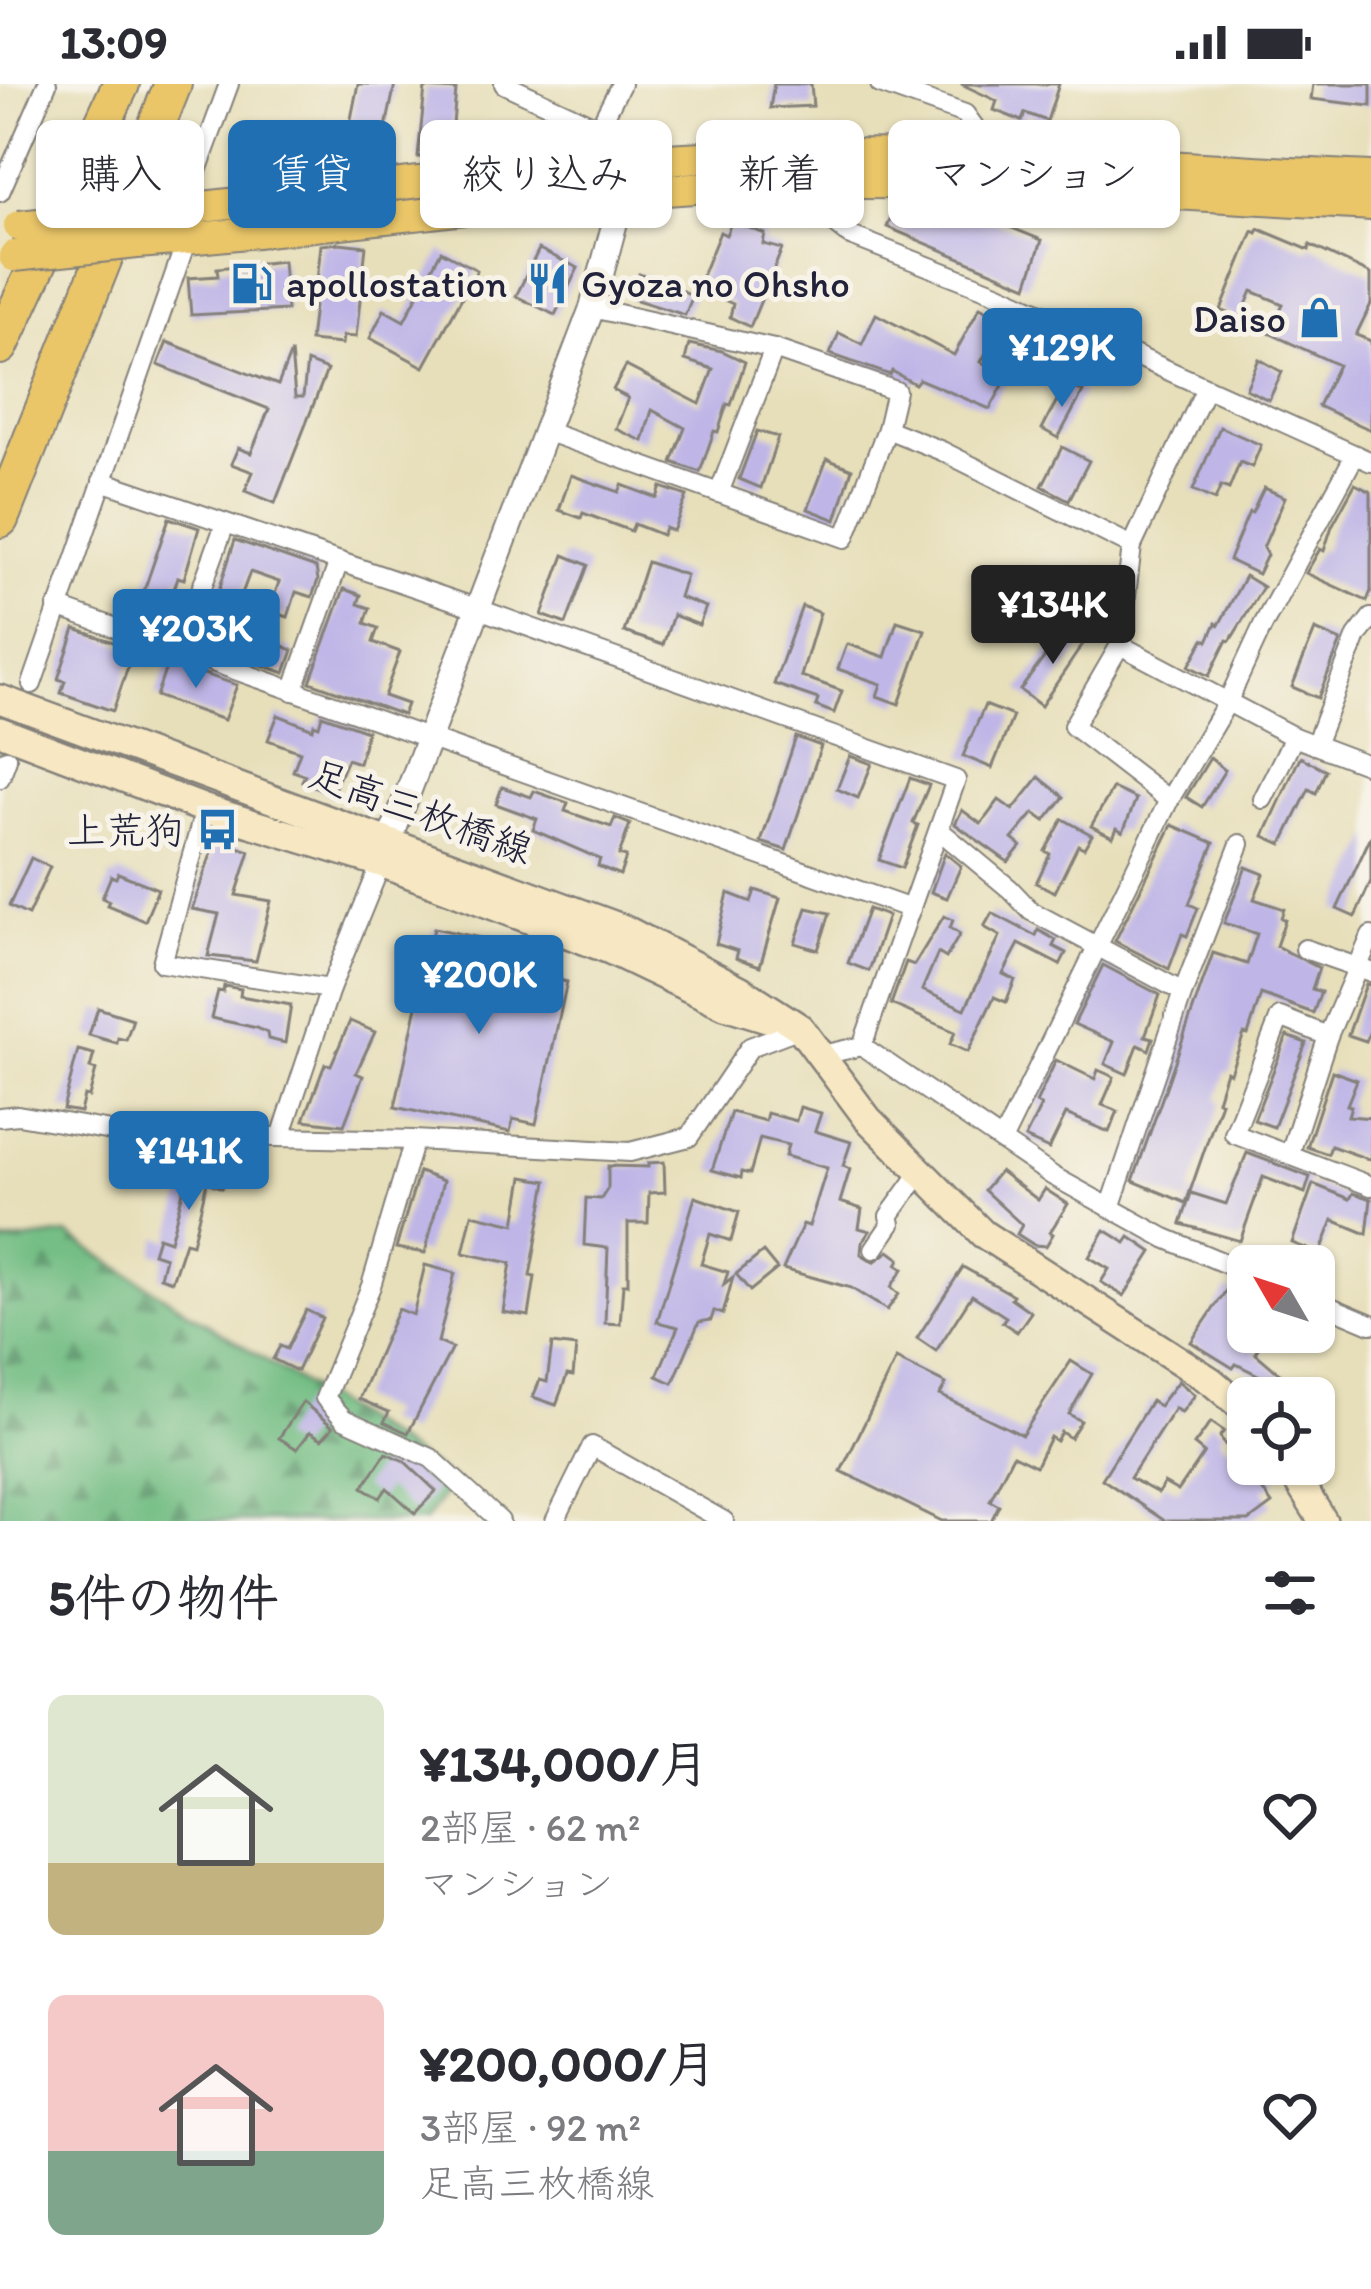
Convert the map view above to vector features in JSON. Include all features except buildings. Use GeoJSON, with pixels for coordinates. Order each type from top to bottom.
{"type":"FeatureCollection","features":[{"type":"Feature","properties":{"kind":"highway"},"geometry":{"type":"LineString","coordinates":[[0,346],[121,84]]}},
{"type":"Feature","properties":{"kind":"highway"},"geometry":{"type":"LineString","coordinates":[[0,519],[173,84]]}},
{"type":"Feature","properties":{"kind":"main road"},"geometry":{"type":"LineString","coordinates":[[672,171],[778,155],[888,164]]}},
{"type":"Feature","properties":{"kind":"main road"},"geometry":{"type":"LineString","coordinates":[[1180,174],[1371,177]]}},
{"type":"Feature","properties":{"kind":"main road"},"geometry":{"type":"LineString","coordinates":[[1180,188],[1371,205]]}},
{"type":"Feature","properties":{"kind":"main road"},"geometry":{"type":"LineString","coordinates":[[204,207],[420,193]]}},
{"type":"Feature","properties":{"kind":"main road"},"geometry":{"type":"LineString","coordinates":[[8,241],[187,239],[420,207]]}},
{"type":"Feature","properties":{"kind":"main road"},"geometry":{"type":"LineString","coordinates":[[8,241],[73,228]]}},
{"type":"Feature","properties":{"kind":"main road","name":"足高三枚橋線"},"geometry":{"type":"LineString","coordinates":[[0,699],[386,852],[625,929],[741,990],[800,1028],[868,1120],[982,1234],[1227,1394]]}},
{"type":"Feature","properties":{"kind":"main road","name":"足高三枚橋線"},"geometry":{"type":"LineString","coordinates":[[0,731],[205,808],[386,852]]}},
{"type":"Feature","properties":{"kind":"main road"},"geometry":{"type":"LineString","coordinates":[[1300,1485],[1323,1521]]}},
{"type":"Feature","properties":{"kind":"street"},"geometry":{"type":"LineString","coordinates":[[0,192],[47,84]]}},
{"type":"Feature","properties":{"kind":"street"},"geometry":{"type":"LineString","coordinates":[[204,152],[229,84]]}},
{"type":"Feature","properties":{"kind":"street"},"geometry":{"type":"LineString","coordinates":[[504,84],[581,120]]}},
{"type":"Feature","properties":{"kind":"street"},"geometry":{"type":"LineString","coordinates":[[603,120],[621,84]]}},
{"type":"Feature","properties":{"kind":"street"},"geometry":{"type":"LineString","coordinates":[[880,84],[968,120]]}},
{"type":"Feature","properties":{"kind":"street"},"geometry":{"type":"LineString","coordinates":[[32,684],[188,228]]}},
{"type":"Feature","properties":{"kind":"street"},"geometry":{"type":"LineString","coordinates":[[281,1137],[330,988],[592,308],[612,244],[612,228]]}},
{"type":"Feature","properties":{"kind":"street"},"geometry":{"type":"LineString","coordinates":[[841,228],[1363,458],[1263,625],[1226,703],[1168,800],[1002,1142]]}},
{"type":"Feature","properties":{"kind":"street"},"geometry":{"type":"LineString","coordinates":[[545,431],[845,538],[887,429],[896,391],[774,349],[592,308]]}},
{"type":"Feature","properties":{"kind":"street"},"geometry":{"type":"LineString","coordinates":[[719,493],[774,349]]}},
{"type":"Feature","properties":{"kind":"street"},"geometry":{"type":"LineString","coordinates":[[1168,800],[1073,726],[1120,645],[1132,546],[1205,390]]}},
{"type":"Feature","properties":{"kind":"street"},"geometry":{"type":"LineString","coordinates":[[887,429],[942,451],[1132,546]]}},
{"type":"Feature","properties":{"kind":"street"},"geometry":{"type":"LineString","coordinates":[[102,482],[476,608],[956,780],[862,1046]]}},
{"type":"Feature","properties":{"kind":"street"},"geometry":{"type":"LineString","coordinates":[[179,650],[225,524]]}},
{"type":"Feature","properties":{"kind":"street"},"geometry":{"type":"LineString","coordinates":[[293,691],[338,564]]}},
{"type":"Feature","properties":{"kind":"street"},"geometry":{"type":"LineString","coordinates":[[58,607],[911,909]]}},
{"type":"Feature","properties":{"kind":"street"},"geometry":{"type":"LineString","coordinates":[[1315,745],[1357,636],[1371,618]]}},
{"type":"Feature","properties":{"kind":"street"},"geometry":{"type":"LineString","coordinates":[[1120,645],[1294,737],[1371,766]]}},
{"type":"Feature","properties":{"kind":"street"},"geometry":{"type":"LineString","coordinates":[[1263,799],[1294,737]]}},
{"type":"Feature","properties":{"kind":"street"},"geometry":{"type":"LineString","coordinates":[[205,808],[162,963],[330,988]]}},
{"type":"Feature","properties":{"kind":"street"},"geometry":{"type":"LineString","coordinates":[[939,830],[1031,911],[1183,992]]}},
{"type":"Feature","properties":{"kind":"street"},"geometry":{"type":"LineString","coordinates":[[1110,1208],[1183,992],[1240,844]]}},
{"type":"Feature","properties":{"kind":"street"},"geometry":{"type":"LineString","coordinates":[[1290,1153],[1328,1036],[1365,970],[1371,936]]}},
{"type":"Feature","properties":{"kind":"street"},"geometry":{"type":"LineString","coordinates":[[1305,949],[1365,970]]}},
{"type":"Feature","properties":{"kind":"street"},"geometry":{"type":"LineString","coordinates":[[1328,1036],[1280,1017],[1234,1134],[1371,1186]]}},
{"type":"Feature","properties":{"kind":"street"},"geometry":{"type":"LineString","coordinates":[[0,1117],[18,1114],[111,1131],[630,1152],[689,1137],[750,1047],[800,1028]]}},
{"type":"Feature","properties":{"kind":"street"},"geometry":{"type":"LineString","coordinates":[[822,1055],[862,1046],[1002,1142],[1110,1208],[1227,1264]]}},
{"type":"Feature","properties":{"kind":"street"},"geometry":{"type":"LineString","coordinates":[[414,1140],[371,1286],[325,1398],[344,1419],[431,1458],[500,1521]]}},
{"type":"Feature","properties":{"kind":"street"},"geometry":{"type":"LineString","coordinates":[[874,1249],[891,1224],[889,1216],[920,1173]]}},
{"type":"Feature","properties":{"kind":"street"},"geometry":{"type":"LineString","coordinates":[[1335,1309],[1371,1324]]}},
{"type":"Feature","properties":{"kind":"street"},"geometry":{"type":"LineString","coordinates":[[555,1521],[592,1446],[724,1521]]}},
{"type":"Feature","properties":{"kind":"street"},"geometry":{"type":"LineString","coordinates":[[676,1521],[686,1501]]}},
{"type":"Feature","properties":{"kind":"green space"},"geometry":{"type":"Polygon","coordinates":[[[67,1234],[454,1481],[425,1521],[0,1521],[0,1243],[67,1234]]]}},
{"type":"Feature","properties":{"kind":"place","name":"apollostation"},"geometry":{"type":"Point","coordinates":[252,283]}},
{"type":"Feature","properties":{"kind":"place","name":"Gyoza no Ohsho"},"geometry":{"type":"Point","coordinates":[547,283]}},
{"type":"Feature","properties":{"kind":"place","name":"Daiso"},"geometry":{"type":"Point","coordinates":[1320,318]}},
{"type":"Feature","properties":{"kind":"place","name":"上荒狗"},"geometry":{"type":"Point","coordinates":[218,830]}}]}
